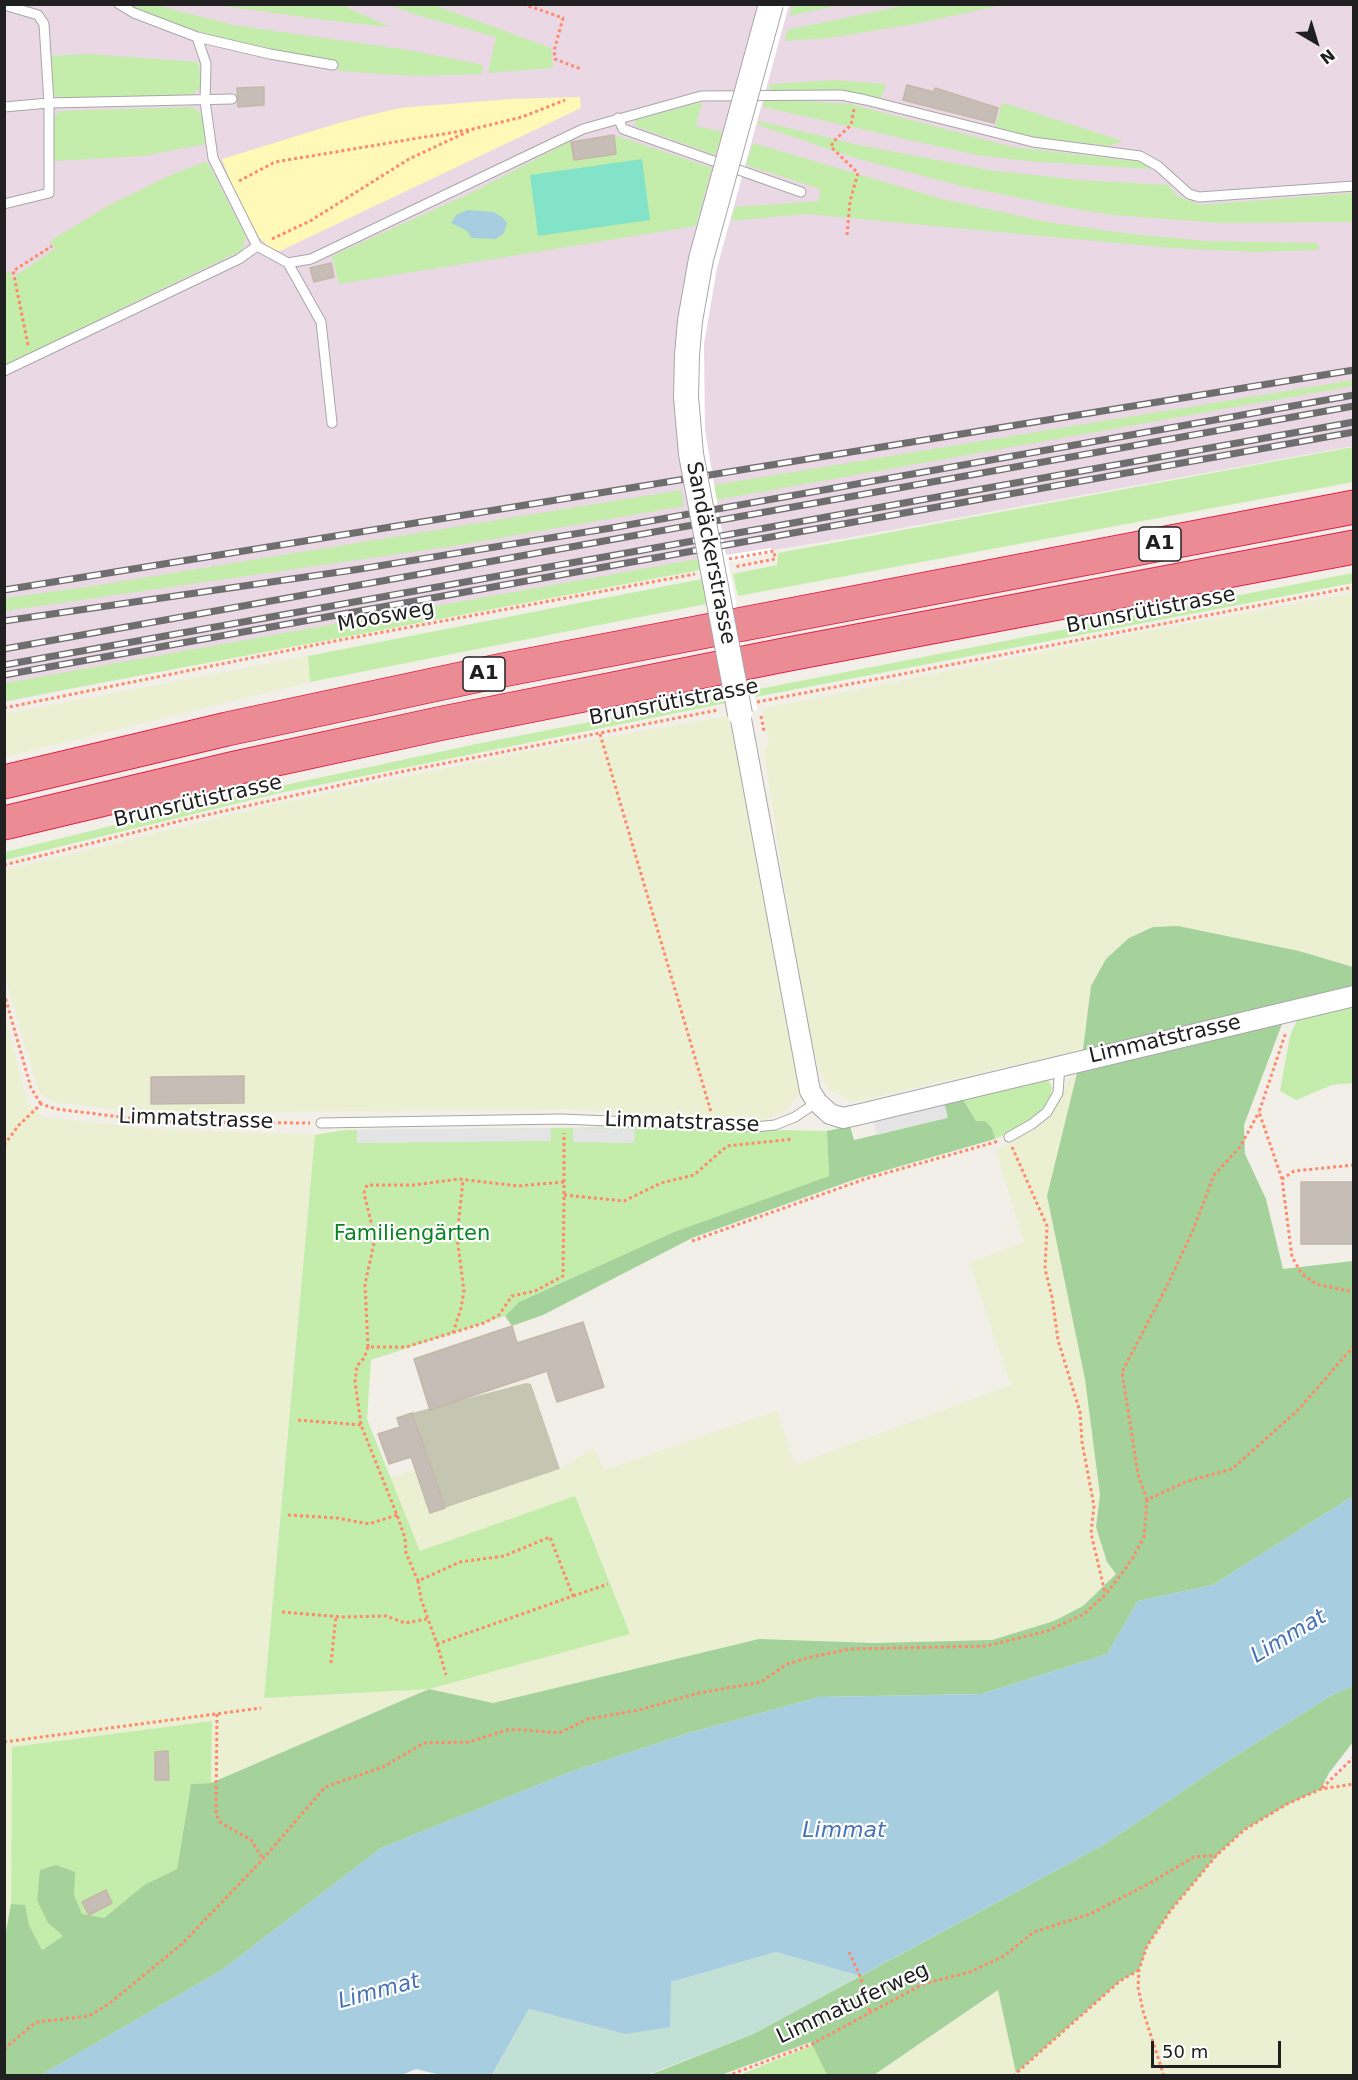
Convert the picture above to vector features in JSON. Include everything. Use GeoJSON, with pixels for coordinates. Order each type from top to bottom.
{"type":"FeatureCollection","features":[{"type":"Feature","properties":{"kind":"highway","name":"A1"},"geometry":{"type":"LineString","coordinates":[[4,782],[238,727],[538,663],[1353,507]]}},
{"type":"Feature","properties":{"kind":"highway","name":"A1"},"geometry":{"type":"LineString","coordinates":[[4,823],[178,781],[443,723],[800,652],[1353,547]]}},
{"type":"Feature","properties":{"kind":"street","name":"Sandäckerstrasse"},"geometry":{"type":"LineString","coordinates":[[771,4],[701,260],[690,321],[686,397],[691,454],[737,709],[810,1091],[816,1102]]}},
{"type":"Feature","properties":{"kind":"street","name":"Limmatstrasse"},"geometry":{"type":"LineString","coordinates":[[816,1102],[830,1114],[843,1118],[1353,996]]}},
{"type":"Feature","properties":{"kind":"lane"},"geometry":{"type":"LineString","coordinates":[[119,4],[134,13],[196,37],[270,54],[333,65]]}},
{"type":"Feature","properties":{"kind":"lane"},"geometry":{"type":"LineString","coordinates":[[4,5],[38,15],[44,24],[49,103],[49,193],[4,204]]}},
{"type":"Feature","properties":{"kind":"lane"},"geometry":{"type":"LineString","coordinates":[[196,37],[206,63],[205,101],[213,158],[257,246],[288,263],[321,322],[332,423]]}},
{"type":"Feature","properties":{"kind":"lane"},"geometry":{"type":"LineString","coordinates":[[288,263],[311,259],[583,129],[701,96],[841,95],[1033,142],[1140,156],[1158,166],[1189,194],[1199,197],[1353,186]]}},
{"type":"Feature","properties":{"kind":"lane"},"geometry":{"type":"LineString","coordinates":[[4,107],[49,103],[232,99]]}},
{"type":"Feature","properties":{"kind":"lane"},"geometry":{"type":"LineString","coordinates":[[618,118],[623,129],[801,192]]}},
{"type":"Feature","properties":{"kind":"lane"},"geometry":{"type":"LineString","coordinates":[[4,371],[239,259],[257,246]]}},
{"type":"Feature","properties":{"kind":"lane"},"geometry":{"type":"LineString","coordinates":[[1009,1137],[1047,1112],[1058,1093],[1060,1065]]}},
{"type":"Feature","properties":{"kind":"lane","name":"Limmatstrasse"},"geometry":{"type":"LineString","coordinates":[[321,1123],[564,1119],[714,1123],[754,1127],[776,1125],[795,1117],[816,1102]]}},
{"type":"Feature","properties":{"kind":"path"},"geometry":{"type":"LineString","coordinates":[[523,4],[563,18],[554,51],[555,59],[581,69]]}},
{"type":"Feature","properties":{"kind":"path"},"geometry":{"type":"LineString","coordinates":[[226,187],[275,162],[473,129],[522,117],[565,100]]}},
{"type":"Feature","properties":{"kind":"path"},"geometry":{"type":"LineString","coordinates":[[847,235],[850,201],[858,173],[831,147],[832,142],[851,125],[855,106]]}},
{"type":"Feature","properties":{"kind":"path"},"geometry":{"type":"LineString","coordinates":[[257,246],[310,221],[409,159],[473,129]]}},
{"type":"Feature","properties":{"kind":"path"},"geometry":{"type":"LineString","coordinates":[[31,358],[13,271],[52,246]]}},
{"type":"Feature","properties":{"kind":"path"},"geometry":{"type":"LineString","coordinates":[[725,560],[774,550],[775,559],[728,568]]}},
{"type":"Feature","properties":{"kind":"path","name":"Moosweg"},"geometry":{"type":"LineString","coordinates":[[4,708],[330,642],[705,572]]}},
{"type":"Feature","properties":{"kind":"path","name":"Brunsrütistrasse"},"geometry":{"type":"LineString","coordinates":[[4,865],[286,797],[512,749],[737,709],[1353,587]]}},
{"type":"Feature","properties":{"kind":"path"},"geometry":{"type":"LineString","coordinates":[[600,734],[714,1123]]}},
{"type":"Feature","properties":{"kind":"path"},"geometry":{"type":"LineString","coordinates":[[4,993],[31,1088],[41,1104],[19,1125],[4,1145]]}},
{"type":"Feature","properties":{"kind":"path"},"geometry":{"type":"LineString","coordinates":[[4,2049],[36,2022],[89,2016],[110,2003],[183,1943],[263,1859],[325,1787],[383,1767],[424,1743],[469,1742],[510,1729],[559,1733],[588,1719],[639,1710],[699,1693],[761,1682],[787,1664],[850,1649],[986,1646],[1047,1631],[1084,1614],[1106,1594],[1144,1538],[1147,1500],[1138,1474],[1122,1372],[1168,1284],[1194,1228],[1214,1175],[1240,1147],[1259,1112],[1294,1010]]}},
{"type":"Feature","properties":{"kind":"path","name":"Limmatstrasse"},"geometry":{"type":"LineString","coordinates":[[41,1104],[67,1110],[162,1122],[321,1123]]}},
{"type":"Feature","properties":{"kind":"path"},"geometry":{"type":"LineString","coordinates":[[1259,1112],[1282,1179],[1292,1257],[1302,1274],[1316,1284],[1353,1292]]}},
{"type":"Feature","properties":{"kind":"path"},"geometry":{"type":"LineString","coordinates":[[368,1347],[406,1347],[494,1319],[512,1296],[535,1291],[563,1276],[564,1119]]}},
{"type":"Feature","properties":{"kind":"path"},"geometry":{"type":"LineString","coordinates":[[693,1241],[865,1179],[1009,1137],[1047,1226],[1045,1269],[1058,1340],[1080,1412],[1082,1442],[1094,1506],[1091,1533],[1106,1594]]}},
{"type":"Feature","properties":{"kind":"path"},"geometry":{"type":"LineString","coordinates":[[564,1195],[624,1201],[661,1183],[694,1175],[727,1146],[793,1139]]}},
{"type":"Feature","properties":{"kind":"path"},"geometry":{"type":"LineString","coordinates":[[1282,1179],[1294,1171],[1353,1165]]}},
{"type":"Feature","properties":{"kind":"path"},"geometry":{"type":"LineString","coordinates":[[446,1675],[427,1619],[418,1581],[406,1553],[405,1538],[361,1425],[355,1381],[357,1366],[364,1358],[368,1347],[365,1284],[375,1239],[365,1198],[365,1188],[370,1184],[414,1185],[463,1180],[518,1186],[564,1182]]}},
{"type":"Feature","properties":{"kind":"path"},"geometry":{"type":"LineString","coordinates":[[453,1333],[464,1290],[457,1237],[463,1180]]}},
{"type":"Feature","properties":{"kind":"path"},"geometry":{"type":"LineString","coordinates":[[1147,1500],[1185,1482],[1232,1469],[1299,1410],[1353,1346]]}},
{"type":"Feature","properties":{"kind":"path"},"geometry":{"type":"LineString","coordinates":[[298,1420],[361,1425]]}},
{"type":"Feature","properties":{"kind":"path"},"geometry":{"type":"LineString","coordinates":[[288,1515],[337,1518],[369,1524],[397,1515]]}},
{"type":"Feature","properties":{"kind":"path"},"geometry":{"type":"LineString","coordinates":[[418,1581],[460,1562],[504,1556],[550,1537],[573,1596]]}},
{"type":"Feature","properties":{"kind":"path"},"geometry":{"type":"LineString","coordinates":[[437,1644],[608,1584]]}},
{"type":"Feature","properties":{"kind":"path"},"geometry":{"type":"LineString","coordinates":[[282,1612],[336,1616],[386,1616],[405,1623],[427,1619]]}},
{"type":"Feature","properties":{"kind":"path"},"geometry":{"type":"LineString","coordinates":[[331,1663],[336,1616]]}},
{"type":"Feature","properties":{"kind":"path"},"geometry":{"type":"LineString","coordinates":[[4,1742],[261,1708]]}},
{"type":"Feature","properties":{"kind":"path"},"geometry":{"type":"LineString","coordinates":[[217,1714],[216,1814],[221,1823],[251,1840],[263,1859]]}},
{"type":"Feature","properties":{"kind":"path"},"geometry":{"type":"LineString","coordinates":[[1321,1789],[1353,1757]]}},
{"type":"Feature","properties":{"kind":"path"},"geometry":{"type":"LineString","coordinates":[[1164,2076],[1143,2011],[1138,1987],[1139,1970],[1147,1946],[1171,1910],[1217,1855],[1244,1830],[1287,1804],[1321,1789],[1353,1784]]}},
{"type":"Feature","properties":{"kind":"path","name":"Limmatuferweg"},"geometry":{"type":"LineString","coordinates":[[728,2076],[812,2043],[923,1984],[970,1972],[1004,1956],[1034,1932],[1090,1914],[1194,1857],[1217,1855]]}},
{"type":"Feature","properties":{"kind":"path"},"geometry":{"type":"LineString","coordinates":[[849,1952],[860,1976],[870,2012]]}},
{"type":"Feature","properties":{"kind":"path"},"geometry":{"type":"LineString","coordinates":[[1012,2076],[1120,1981],[1139,1970]]}},
{"type":"Feature","properties":{"kind":"shaded area"},"geometry":{"type":"Polygon","coordinates":[[[5,5],[1353,5],[1353,446],[841,539],[668,567],[5,702],[5,5]]]}},
{"type":"Feature","properties":{"kind":"shaded area"},"geometry":{"type":"Polygon","coordinates":[[[1353,593],[1353,967],[1299,951],[1086,1019],[1083,1049],[854,1102],[828,1089],[817,1065],[803,1008],[764,751],[769,743],[762,709],[1115,637],[1353,593]]]}},
{"type":"Feature","properties":{"kind":"shaded area"},"geometry":{"type":"Polygon","coordinates":[[[308,656],[310,682],[5,757],[4,714],[308,656]]]}},
{"type":"Feature","properties":{"kind":"shaded area"},"geometry":{"type":"Polygon","coordinates":[[[729,716],[802,1077],[800,1092],[786,1111],[766,1119],[747,1120],[727,1116],[693,1117],[569,1109],[140,1113],[55,1102],[39,1093],[5,976],[5,870],[275,804],[539,749],[729,716]]]}},
{"type":"Feature","properties":{"kind":"shaded area"},"geometry":{"type":"Polygon","coordinates":[[[5,1016],[28,1104],[44,1117],[151,1129],[315,1135],[264,1698],[420,1551],[390,1477],[415,1470],[430,1513],[560,1469],[594,1448],[604,1470],[777,1411],[795,1465],[1011,1385],[970,1263],[1024,1242],[996,1151],[1048,1118],[1069,1079],[1078,1071],[1047,1196],[1085,1379],[1100,1495],[1096,1527],[1107,1562],[1116,1574],[1083,1606],[1054,1621],[992,1640],[874,1643],[759,1639],[493,1703],[429,1689],[211,1783],[212,1721],[12,1748],[11,1904],[5,1942],[5,1016]]]}},
{"type":"Feature","properties":{"kind":"shaded area"},"geometry":{"type":"Polygon","coordinates":[[[944,1103],[948,1117],[877,1135],[873,1119],[944,1103]]]}},
{"type":"Feature","properties":{"kind":"shaded area"},"geometry":{"type":"Polygon","coordinates":[[[551,1128],[551,1141],[357,1143],[357,1130],[551,1128]]]}},
{"type":"Feature","properties":{"kind":"shaded area"},"geometry":{"type":"Polygon","coordinates":[[[573,1128],[635,1129],[634,1143],[573,1142],[573,1128]]]}},
{"type":"Feature","properties":{"kind":"shaded area"},"geometry":{"type":"Polygon","coordinates":[[[526,1383],[531,1384],[560,1469],[445,1508],[412,1413],[526,1383]]]}},
{"type":"Feature","properties":{"kind":"shaded area"},"geometry":{"type":"Polygon","coordinates":[[[1353,1763],[1353,2075],[874,2076],[999,1990],[1016,2073],[1120,1981],[1139,1970],[1147,1946],[1171,1910],[1217,1855],[1244,1830],[1287,1804],[1321,1789],[1353,1763]]]}},
{"type":"Feature","properties":{"kind":"shaded area"},"geometry":{"type":"Polygon","coordinates":[[[776,1952],[860,1976],[753,2034],[647,2075],[492,2076],[529,2009],[625,2034],[671,1982],[776,1952]]]}},
{"type":"Feature","properties":{"kind":"green space"},"geometry":{"type":"Polygon","coordinates":[[[793,4],[839,5],[790,16],[793,4]]]}},
{"type":"Feature","properties":{"kind":"green space"},"geometry":{"type":"Polygon","coordinates":[[[131,5],[156,5],[233,25],[409,50],[483,65],[481,74],[417,76],[338,71],[339,64],[216,37],[167,21],[131,5]]]}},
{"type":"Feature","properties":{"kind":"green space"},"geometry":{"type":"Polygon","coordinates":[[[216,5],[342,5],[390,27],[325,20],[216,5]]]}},
{"type":"Feature","properties":{"kind":"green space"},"geometry":{"type":"Polygon","coordinates":[[[389,5],[434,5],[551,48],[553,68],[488,73],[496,37],[389,5]]]}},
{"type":"Feature","properties":{"kind":"green space"},"geometry":{"type":"Polygon","coordinates":[[[907,5],[1002,5],[915,24],[829,38],[785,41],[787,30],[907,5]]]}},
{"type":"Feature","properties":{"kind":"green space"},"geometry":{"type":"Polygon","coordinates":[[[89,54],[198,62],[202,87],[190,96],[62,99],[52,93],[50,56],[89,54]]]}},
{"type":"Feature","properties":{"kind":"green space"},"geometry":{"type":"Polygon","coordinates":[[[834,80],[886,84],[881,98],[850,93],[769,91],[770,84],[834,80]]]}},
{"type":"Feature","properties":{"kind":"green space"},"geometry":{"type":"Polygon","coordinates":[[[765,99],[850,104],[1013,147],[1141,162],[1152,169],[1026,161],[977,155],[763,107],[765,99]]]}},
{"type":"Feature","properties":{"kind":"green space"},"geometry":{"type":"Polygon","coordinates":[[[702,102],[696,126],[723,132],[715,155],[635,126],[636,120],[702,102]]]}},
{"type":"Feature","properties":{"kind":"green space"},"geometry":{"type":"Polygon","coordinates":[[[1004,103],[1123,141],[1110,146],[1040,138],[995,128],[1001,106],[1004,103]]]}},
{"type":"Feature","properties":{"kind":"green space"},"geometry":{"type":"Polygon","coordinates":[[[193,107],[201,114],[205,144],[143,156],[54,161],[51,123],[59,111],[193,107]]]}},
{"type":"Feature","properties":{"kind":"green space"},"geometry":{"type":"Polygon","coordinates":[[[759,121],[859,145],[989,170],[1078,180],[1168,185],[1177,196],[1200,205],[1353,193],[1353,222],[1221,223],[1113,215],[1064,207],[961,186],[852,157],[758,125],[759,121]]]}},
{"type":"Feature","properties":{"kind":"green space"},"geometry":{"type":"Polygon","coordinates":[[[614,135],[712,168],[696,226],[339,284],[332,256],[471,193],[571,141],[574,160],[616,154],[614,135]]]}},
{"type":"Feature","properties":{"kind":"green space"},"geometry":{"type":"Polygon","coordinates":[[[753,143],[942,199],[1047,222],[1131,234],[1206,241],[1317,243],[1319,250],[1255,252],[1171,248],[806,214],[731,221],[735,207],[819,201],[820,189],[746,165],[753,143]]]}},
{"type":"Feature","properties":{"kind":"green space"},"geometry":{"type":"Polygon","coordinates":[[[642,159],[650,220],[538,236],[530,175],[642,159]]]}},
{"type":"Feature","properties":{"kind":"green space"},"geometry":{"type":"Polygon","coordinates":[[[205,162],[208,163],[246,237],[242,250],[5,365],[5,274],[10,271],[12,278],[55,249],[50,241],[111,204],[173,174],[205,162]]]}},
{"type":"Feature","properties":{"kind":"green space"},"geometry":{"type":"Polygon","coordinates":[[[1353,380],[1353,386],[716,500],[714,485],[1353,380]]]}},
{"type":"Feature","properties":{"kind":"green space"},"geometry":{"type":"Polygon","coordinates":[[[1353,447],[1353,482],[738,596],[733,574],[777,565],[778,553],[1353,447]]]}},
{"type":"Feature","properties":{"kind":"green space"},"geometry":{"type":"Polygon","coordinates":[[[681,490],[684,506],[454,546],[5,611],[5,598],[93,586],[681,490]]]}},
{"type":"Feature","properties":{"kind":"green space"},"geometry":{"type":"Polygon","coordinates":[[[698,559],[700,570],[5,701],[5,683],[698,559]]]}},
{"type":"Feature","properties":{"kind":"green space"},"geometry":{"type":"Polygon","coordinates":[[[1353,573],[1353,583],[755,697],[754,690],[1353,573]]]}},
{"type":"Feature","properties":{"kind":"green space"},"geometry":{"type":"Polygon","coordinates":[[[702,579],[706,604],[310,682],[308,656],[702,579]]]}},
{"type":"Feature","properties":{"kind":"green space"},"geometry":{"type":"Polygon","coordinates":[[[724,696],[726,703],[284,792],[5,860],[5,852],[229,797],[481,743],[724,696]]]}},
{"type":"Feature","properties":{"kind":"green space"},"geometry":{"type":"Polygon","coordinates":[[[1178,926],[1299,951],[1353,967],[1353,986],[1291,1000],[1244,1125],[1245,1154],[1266,1199],[1283,1269],[1353,1261],[1353,1496],[1213,1585],[1138,1601],[1107,1654],[982,1694],[819,1697],[689,1733],[570,1772],[381,1848],[222,1970],[41,2075],[5,2076],[4,1942],[11,1904],[25,1905],[29,1925],[42,1950],[63,1936],[48,1923],[37,1900],[40,1870],[56,1865],[75,1872],[74,1895],[82,1914],[104,1918],[144,1885],[177,1869],[191,1784],[211,1783],[429,1689],[493,1703],[759,1639],[874,1643],[992,1640],[1054,1621],[1083,1606],[1116,1574],[1107,1562],[1096,1527],[1100,1495],[1085,1379],[1047,1196],[1083,1049],[1091,986],[1106,959],[1129,938],[1153,927],[1178,926]]]}},
{"type":"Feature","properties":{"kind":"green space"},"geometry":{"type":"Polygon","coordinates":[[[1353,1003],[1353,1083],[1332,1085],[1296,1100],[1280,1091],[1290,1036],[1298,1018],[1353,1003]]]}},
{"type":"Feature","properties":{"kind":"green space"},"geometry":{"type":"Polygon","coordinates":[[[1044,1078],[1049,1081],[1052,1088],[1050,1097],[1041,1111],[1028,1123],[995,1139],[992,1128],[976,1121],[961,1096],[1044,1078]]]}},
{"type":"Feature","properties":{"kind":"green space"},"geometry":{"type":"Polygon","coordinates":[[[961,1096],[976,1121],[985,1121],[992,1128],[995,1139],[856,1179],[692,1238],[543,1315],[512,1326],[505,1316],[519,1302],[674,1232],[829,1176],[827,1131],[850,1126],[854,1140],[947,1118],[944,1103],[961,1096]]]}},
{"type":"Feature","properties":{"kind":"green space","name":"Familiengärten"},"geometry":{"type":"Polygon","coordinates":[[[644,1127],[827,1131],[829,1176],[674,1232],[519,1302],[505,1316],[371,1360],[367,1419],[420,1551],[575,1496],[630,1634],[429,1689],[264,1698],[315,1135],[344,1130],[644,1127]]]}},
{"type":"Feature","properties":{"kind":"green space"},"geometry":{"type":"Polygon","coordinates":[[[1353,1686],[1353,1742],[1329,1773],[1321,1789],[1288,1804],[1244,1830],[1217,1855],[1171,1910],[1147,1946],[1139,1970],[1120,1981],[1016,2073],[998,1990],[874,2075],[827,2075],[811,2042],[721,2075],[647,2076],[753,2034],[1105,1844],[1221,1765],[1332,1695],[1353,1686]]]}},
{"type":"Feature","properties":{"kind":"green space"},"geometry":{"type":"Polygon","coordinates":[[[212,1721],[211,1783],[191,1784],[177,1869],[144,1885],[104,1918],[82,1915],[74,1895],[48,1923],[63,1936],[42,1950],[29,1925],[25,1906],[11,1904],[12,1747],[212,1721]]]}},
{"type":"Feature","properties":{"kind":"green space"},"geometry":{"type":"Polygon","coordinates":[[[813,2045],[827,2075],[737,2076],[813,2045]]]}},
{"type":"Feature","properties":{"kind":"sand"},"geometry":{"type":"Polygon","coordinates":[[[580,97],[581,108],[280,251],[270,248],[258,236],[234,191],[222,159],[342,122],[399,108],[511,99],[580,97]]]}},
{"type":"Feature","properties":{"kind":"water"},"geometry":{"type":"Polygon","coordinates":[[[467,210],[494,212],[507,223],[504,233],[496,239],[472,238],[467,231],[451,223],[456,215],[467,210]]]}},
{"type":"Feature","properties":{"kind":"water","name":"Limmat"},"geometry":{"type":"Polygon","coordinates":[[[1353,1496],[1353,1686],[1332,1695],[1221,1765],[1105,1844],[860,1976],[776,1952],[671,1982],[670,2027],[625,2034],[529,2009],[492,2075],[441,2075],[416,2069],[399,2076],[41,2075],[222,1970],[381,1848],[570,1772],[689,1733],[819,1697],[982,1694],[1107,1654],[1138,1601],[1213,1585],[1353,1496]]]}},
{"type":"Feature","properties":{"kind":"pier"},"geometry":{"type":"Polygon","coordinates":[[[760,5],[789,5],[717,268],[704,344],[705,430],[726,555],[771,548],[772,553],[728,562],[757,710],[729,716],[681,469],[675,407],[760,5]]]}},
{"type":"Feature","properties":{"kind":"building"},"geometry":{"type":"Polygon","coordinates":[[[907,85],[934,92],[935,88],[998,108],[994,123],[903,100],[907,85]]]}},
{"type":"Feature","properties":{"kind":"building"},"geometry":{"type":"Polygon","coordinates":[[[264,87],[264,105],[238,107],[237,88],[264,87]]]}},
{"type":"Feature","properties":{"kind":"building"},"geometry":{"type":"Polygon","coordinates":[[[614,135],[616,154],[574,160],[571,142],[614,135]]]}},
{"type":"Feature","properties":{"kind":"building"},"geometry":{"type":"Polygon","coordinates":[[[331,263],[334,277],[314,282],[310,268],[331,263]]]}},
{"type":"Feature","properties":{"kind":"building"},"geometry":{"type":"Polygon","coordinates":[[[244,1076],[244,1103],[151,1104],[151,1077],[244,1076]]]}},
{"type":"Feature","properties":{"kind":"building"},"geometry":{"type":"Polygon","coordinates":[[[1301,1182],[1353,1182],[1353,1244],[1301,1244],[1301,1182]]]}},
{"type":"Feature","properties":{"kind":"building"},"geometry":{"type":"Polygon","coordinates":[[[583,1322],[604,1387],[557,1402],[547,1371],[430,1410],[414,1359],[512,1326],[517,1343],[583,1322]]]}},
{"type":"Feature","properties":{"kind":"building"},"geometry":{"type":"Polygon","coordinates":[[[412,1413],[445,1508],[430,1513],[411,1457],[389,1464],[378,1434],[400,1427],[397,1418],[412,1413]]]}},
{"type":"Feature","properties":{"kind":"building"},"geometry":{"type":"Polygon","coordinates":[[[168,1751],[169,1780],[155,1780],[155,1752],[168,1751]]]}},
{"type":"Feature","properties":{"kind":"building"},"geometry":{"type":"Polygon","coordinates":[[[106,1890],[112,1903],[89,1915],[82,1902],[106,1890]]]}},
{"type":"Feature","properties":{"kind":"railway"},"geometry":{"type":"LineString","coordinates":[[4,590],[1354,370]]}},
{"type":"Feature","properties":{"kind":"railway"},"geometry":{"type":"LineString","coordinates":[[4,621],[360,569],[611,528],[1354,395]]}},
{"type":"Feature","properties":{"kind":"railway"},"geometry":{"type":"LineString","coordinates":[[4,649],[1354,406]]}},
{"type":"Feature","properties":{"kind":"railway"},"geometry":{"type":"LineString","coordinates":[[4,665],[1354,422]]}},
{"type":"Feature","properties":{"kind":"railway"},"geometry":{"type":"LineString","coordinates":[[4,675],[1354,432]]}}]}
